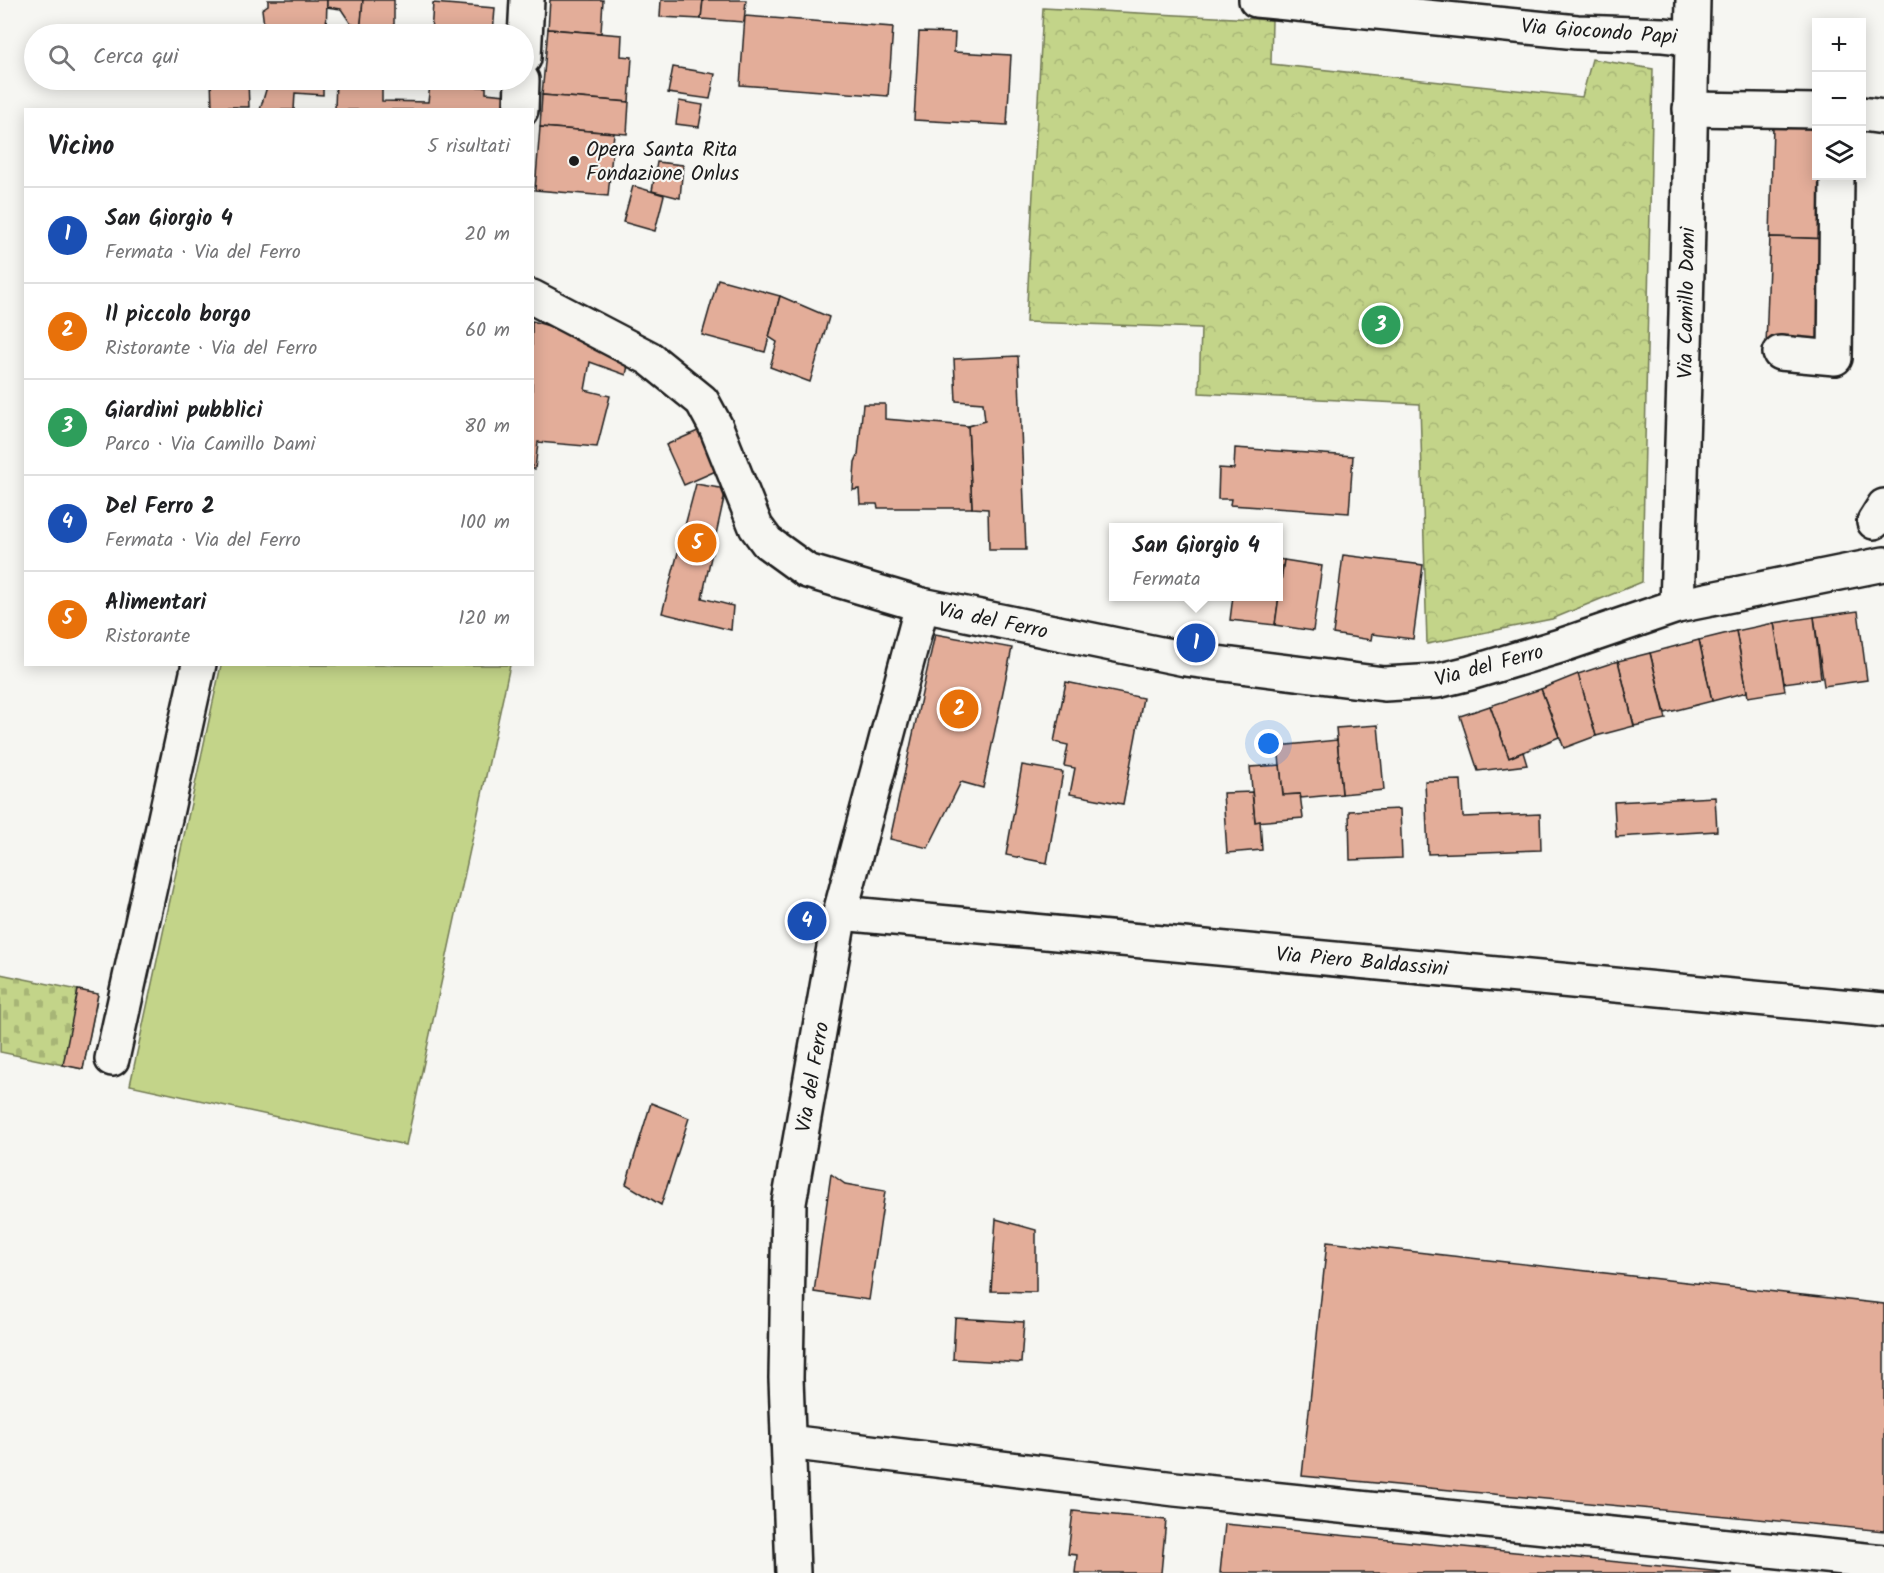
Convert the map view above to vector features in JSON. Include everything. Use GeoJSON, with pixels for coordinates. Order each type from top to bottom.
{"type":"FeatureCollection","features":[{"type":"Feature","properties":{"kind":"street"},"geometry":{"type":"LineString","coordinates":[[526,24],[527,0]]}},
{"type":"Feature","properties":{"kind":"street","name":"Via Giocondo Papi"},"geometry":{"type":"LineString","coordinates":[[1256,0],[1577,32],[1691,38]]}},
{"type":"Feature","properties":{"kind":"street","name":"Via Camillo Dami"},"geometry":{"type":"LineString","coordinates":[[1677,606],[1693,0]]}},
{"type":"Feature","properties":{"kind":"street"},"geometry":{"type":"LineString","coordinates":[[521,108],[522,90]]}},
{"type":"Feature","properties":{"kind":"street"},"geometry":{"type":"LineString","coordinates":[[1690,109],[1812,111]]}},
{"type":"Feature","properties":{"kind":"street"},"geometry":{"type":"LineString","coordinates":[[1866,115],[1884,117]]}},
{"type":"Feature","properties":{"kind":"street"},"geometry":{"type":"LineString","coordinates":[[1780,353],[1834,358],[1837,180]]}},
{"type":"Feature","properties":{"kind":"street"},"geometry":{"type":"LineString","coordinates":[[534,298],[649,358],[702,401],[716,427],[756,527],[767,542],[782,555],[807,571],[922,605]]}},
{"type":"Feature","properties":{"kind":"street","name":"Via del Ferro"},"geometry":{"type":"LineString","coordinates":[[793,1573],[786,1378],[789,1203],[840,913],[922,605],[1185,659],[1384,684],[1437,681],[1470,674],[1677,606],[1884,564]]}},
{"type":"Feature","properties":{"kind":"street"},"geometry":{"type":"LineString","coordinates":[[112,1059],[199,666]]}},
{"type":"Feature","properties":{"kind":"street","name":"Via Piero Baldassini"},"geometry":{"type":"LineString","coordinates":[[840,913],[1884,1010]]}},
{"type":"Feature","properties":{"kind":"street"},"geometry":{"type":"LineString","coordinates":[[788,1442],[1175,1489],[1884,1562]]}},
{"type":"Feature","properties":{"kind":"green space"},"geometry":{"type":"Polygon","coordinates":[[[1043,8],[1272,20],[1271,64],[1582,97],[1592,59],[1653,69],[1642,582],[1552,619],[1427,644],[1420,404],[1199,393],[1201,328],[1026,322],[1043,8]]]}},
{"type":"Feature","properties":{"kind":"green space"},"geometry":{"type":"Polygon","coordinates":[[[221,666],[510,666],[406,1145],[130,1085],[221,666]]]}},
{"type":"Feature","properties":{"kind":"green space"},"geometry":{"type":"Polygon","coordinates":[[[0,974],[98,994],[83,1069],[0,1052],[0,974]]]}},
{"type":"Feature","properties":{"kind":"building"},"geometry":{"type":"Polygon","coordinates":[[[268,0],[327,0],[326,24],[264,24],[262,9],[268,5],[268,0]]]}},
{"type":"Feature","properties":{"kind":"building"},"geometry":{"type":"Polygon","coordinates":[[[327,0],[363,0],[361,24],[351,24],[341,9],[327,7],[327,0]]]}},
{"type":"Feature","properties":{"kind":"building"},"geometry":{"type":"Polygon","coordinates":[[[363,0],[394,0],[394,24],[361,24],[363,0]]]}},
{"type":"Feature","properties":{"kind":"building"},"geometry":{"type":"Polygon","coordinates":[[[550,0],[603,0],[601,33],[548,29],[550,0]]]}},
{"type":"Feature","properties":{"kind":"building"},"geometry":{"type":"Polygon","coordinates":[[[661,0],[703,0],[701,19],[660,17],[661,0]]]}},
{"type":"Feature","properties":{"kind":"building"},"geometry":{"type":"Polygon","coordinates":[[[703,0],[746,0],[744,22],[701,19],[703,0]]]}},
{"type":"Feature","properties":{"kind":"building"},"geometry":{"type":"Polygon","coordinates":[[[433,3],[495,8],[494,24],[432,24],[433,3]]]}},
{"type":"Feature","properties":{"kind":"building"},"geometry":{"type":"Polygon","coordinates":[[[745,16],[893,27],[888,96],[740,85],[745,16]]]}},
{"type":"Feature","properties":{"kind":"building"},"geometry":{"type":"Polygon","coordinates":[[[548,29],[622,35],[621,56],[632,57],[629,102],[542,95],[548,29]]]}},
{"type":"Feature","properties":{"kind":"building"},"geometry":{"type":"Polygon","coordinates":[[[919,32],[955,33],[954,52],[1011,55],[1007,125],[914,120],[919,32]]]}},
{"type":"Feature","properties":{"kind":"building"},"geometry":{"type":"Polygon","coordinates":[[[673,67],[715,74],[710,99],[668,93],[673,67]]]}},
{"type":"Feature","properties":{"kind":"building"},"geometry":{"type":"Polygon","coordinates":[[[211,90],[248,90],[249,107],[212,107],[211,90]]]}},
{"type":"Feature","properties":{"kind":"building"},"geometry":{"type":"Polygon","coordinates":[[[266,90],[323,90],[323,95],[295,93],[294,108],[261,108],[266,90]]]}},
{"type":"Feature","properties":{"kind":"building"},"geometry":{"type":"Polygon","coordinates":[[[336,90],[382,90],[382,101],[428,102],[429,90],[486,90],[486,93],[506,95],[506,108],[335,108],[336,90]]]}},
{"type":"Feature","properties":{"kind":"building"},"geometry":{"type":"Polygon","coordinates":[[[542,95],[629,102],[627,134],[540,127],[542,95]]]}},
{"type":"Feature","properties":{"kind":"building"},"geometry":{"type":"Polygon","coordinates":[[[679,101],[703,105],[699,127],[676,124],[679,101]]]}},
{"type":"Feature","properties":{"kind":"building"},"geometry":{"type":"Polygon","coordinates":[[[1773,124],[1812,126],[1812,180],[1832,180],[1832,239],[1770,237],[1773,124]]]}},
{"type":"Feature","properties":{"kind":"building","name":"Opera Santa Rita Fondazione Onlus"},"geometry":{"type":"Polygon","coordinates":[[[540,127],[614,133],[608,196],[535,190],[540,127]]]}},
{"type":"Feature","properties":{"kind":"building"},"geometry":{"type":"Polygon","coordinates":[[[657,162],[683,165],[680,198],[652,191],[657,162]]]}},
{"type":"Feature","properties":{"kind":"building"},"geometry":{"type":"Polygon","coordinates":[[[633,186],[664,195],[655,231],[623,222],[633,186]]]}},
{"type":"Feature","properties":{"kind":"building"},"geometry":{"type":"Polygon","coordinates":[[[1770,237],[1832,239],[1829,347],[1766,345],[1770,237]]]}},
{"type":"Feature","properties":{"kind":"building"},"geometry":{"type":"Polygon","coordinates":[[[718,279],[780,296],[765,352],[702,335],[718,279]]]}},
{"type":"Feature","properties":{"kind":"building"},"geometry":{"type":"Polygon","coordinates":[[[780,296],[829,317],[810,382],[770,367],[777,342],[769,337],[780,296]]]}},
{"type":"Feature","properties":{"kind":"building"},"geometry":{"type":"Polygon","coordinates":[[[534,322],[590,338],[629,361],[626,375],[590,362],[585,390],[610,396],[597,447],[538,442],[535,469],[534,322]]]}},
{"type":"Feature","properties":{"kind":"building"},"geometry":{"type":"Polygon","coordinates":[[[1018,356],[1026,550],[989,550],[988,509],[972,508],[968,426],[985,421],[983,403],[956,401],[954,359],[1018,356]]]}},
{"type":"Feature","properties":{"kind":"building"},"geometry":{"type":"Polygon","coordinates":[[[863,404],[885,404],[885,419],[968,426],[972,508],[878,508],[877,504],[860,504],[859,489],[853,490],[863,404]]]}},
{"type":"Feature","properties":{"kind":"building"},"geometry":{"type":"Polygon","coordinates":[[[700,430],[718,470],[684,485],[666,445],[700,430]]]}},
{"type":"Feature","properties":{"kind":"building"},"geometry":{"type":"Polygon","coordinates":[[[1235,448],[1353,456],[1349,513],[1230,505],[1231,499],[1218,499],[1219,468],[1234,469],[1235,448]]]}},
{"type":"Feature","properties":{"kind":"building"},"geometry":{"type":"Polygon","coordinates":[[[696,484],[726,489],[702,598],[733,606],[731,630],[662,613],[696,484]]]}},
{"type":"Feature","properties":{"kind":"building"},"geometry":{"type":"Polygon","coordinates":[[[1343,555],[1423,565],[1413,639],[1372,634],[1371,640],[1333,634],[1343,555]]]}},
{"type":"Feature","properties":{"kind":"building"},"geometry":{"type":"Polygon","coordinates":[[[1284,560],[1322,566],[1313,631],[1275,625],[1278,601],[1283,601],[1284,560]]]}},
{"type":"Feature","properties":{"kind":"building"},"geometry":{"type":"Polygon","coordinates":[[[1232,601],[1278,601],[1275,625],[1230,620],[1232,601]]]}},
{"type":"Feature","properties":{"kind":"building"},"geometry":{"type":"Polygon","coordinates":[[[1858,611],[1867,680],[1824,686],[1814,617],[1858,611]]]}},
{"type":"Feature","properties":{"kind":"building"},"geometry":{"type":"Polygon","coordinates":[[[1814,617],[1821,678],[1784,683],[1774,623],[1814,617]]]}},
{"type":"Feature","properties":{"kind":"building"},"geometry":{"type":"Polygon","coordinates":[[[1774,623],[1785,691],[1748,697],[1736,631],[1774,623]]]}},
{"type":"Feature","properties":{"kind":"building"},"geometry":{"type":"Polygon","coordinates":[[[1736,631],[1747,692],[1712,701],[1699,640],[1736,631]]]}},
{"type":"Feature","properties":{"kind":"building"},"geometry":{"type":"Polygon","coordinates":[[[935,634],[1012,648],[983,788],[961,782],[928,848],[890,839],[935,634]]]}},
{"type":"Feature","properties":{"kind":"building"},"geometry":{"type":"Polygon","coordinates":[[[1699,640],[1712,701],[1665,713],[1650,653],[1699,640]]]}},
{"type":"Feature","properties":{"kind":"building"},"geometry":{"type":"Polygon","coordinates":[[[1650,653],[1666,719],[1634,726],[1618,661],[1650,653]]]}},
{"type":"Feature","properties":{"kind":"building"},"geometry":{"type":"Polygon","coordinates":[[[1618,661],[1634,726],[1596,736],[1578,674],[1618,661]]]}},
{"type":"Feature","properties":{"kind":"building"},"geometry":{"type":"Polygon","coordinates":[[[1578,674],[1596,736],[1564,748],[1541,689],[1578,674]]]}},
{"type":"Feature","properties":{"kind":"building"},"geometry":{"type":"Polygon","coordinates":[[[1066,682],[1143,698],[1123,804],[1070,794],[1075,768],[1064,766],[1068,745],[1054,742],[1066,682]]]}},
{"type":"Feature","properties":{"kind":"building"},"geometry":{"type":"Polygon","coordinates":[[[1541,689],[1559,737],[1509,758],[1490,706],[1541,689]]]}},
{"type":"Feature","properties":{"kind":"building"},"geometry":{"type":"Polygon","coordinates":[[[1490,706],[1509,758],[1523,752],[1527,765],[1478,771],[1460,716],[1490,706]]]}},
{"type":"Feature","properties":{"kind":"building"},"geometry":{"type":"Polygon","coordinates":[[[1378,725],[1384,790],[1342,794],[1336,728],[1378,725]]]}},
{"type":"Feature","properties":{"kind":"building"},"geometry":{"type":"Polygon","coordinates":[[[1337,740],[1342,794],[1301,798],[1300,794],[1283,795],[1278,746],[1337,740]]]}},
{"type":"Feature","properties":{"kind":"building"},"geometry":{"type":"Polygon","coordinates":[[[1022,765],[1063,772],[1047,863],[1006,855],[1022,765]]]}},
{"type":"Feature","properties":{"kind":"building"},"geometry":{"type":"Polygon","coordinates":[[[1280,765],[1283,795],[1300,794],[1303,818],[1255,822],[1250,767],[1280,765]]]}},
{"type":"Feature","properties":{"kind":"building"},"geometry":{"type":"Polygon","coordinates":[[[1461,780],[1463,817],[1540,814],[1541,850],[1428,854],[1425,781],[1461,780]]]}},
{"type":"Feature","properties":{"kind":"building"},"geometry":{"type":"Polygon","coordinates":[[[1252,792],[1255,822],[1260,821],[1262,850],[1227,853],[1223,793],[1252,792]]]}},
{"type":"Feature","properties":{"kind":"building"},"geometry":{"type":"Polygon","coordinates":[[[1715,797],[1717,831],[1616,837],[1614,802],[1715,797]]]}},
{"type":"Feature","properties":{"kind":"building"},"geometry":{"type":"Polygon","coordinates":[[[1400,809],[1402,858],[1350,860],[1349,811],[1400,809]]]}},
{"type":"Feature","properties":{"kind":"building"},"geometry":{"type":"Polygon","coordinates":[[[78,990],[98,994],[83,1069],[63,1065],[78,990]]]}},
{"type":"Feature","properties":{"kind":"building"},"geometry":{"type":"Polygon","coordinates":[[[651,1103],[689,1118],[661,1205],[626,1184],[651,1103]]]}},
{"type":"Feature","properties":{"kind":"building"},"geometry":{"type":"Polygon","coordinates":[[[831,1174],[845,1184],[885,1191],[869,1300],[814,1292],[831,1174]]]}},
{"type":"Feature","properties":{"kind":"building"},"geometry":{"type":"Polygon","coordinates":[[[996,1219],[1036,1230],[1036,1292],[991,1291],[996,1219]]]}},
{"type":"Feature","properties":{"kind":"building"},"geometry":{"type":"Polygon","coordinates":[[[1327,1242],[1884,1304],[1884,1531],[1302,1476],[1327,1242]]]}},
{"type":"Feature","properties":{"kind":"building"},"geometry":{"type":"Polygon","coordinates":[[[955,1318],[1024,1322],[1021,1363],[953,1359],[955,1318]]]}},
{"type":"Feature","properties":{"kind":"building"},"geometry":{"type":"Polygon","coordinates":[[[1073,1511],[1166,1520],[1161,1573],[1075,1573],[1077,1555],[1068,1554],[1073,1511]]]}},
{"type":"Feature","properties":{"kind":"building"},"geometry":{"type":"Polygon","coordinates":[[[1225,1524],[1733,1573],[1220,1573],[1225,1524]]]}},
{"type":"Feature","properties":{"kind":"place","name":"Opera Santa Rita Fondazione Onlus"},"geometry":{"type":"Point","coordinates":[574,161]}},
{"type":"Feature","properties":{"kind":"place","name":"Giardini pubblici"},"geometry":{"type":"Point","coordinates":[1381,325]}},
{"type":"Feature","properties":{"kind":"place","name":"Alimentari"},"geometry":{"type":"Point","coordinates":[697,543]}},
{"type":"Feature","properties":{"kind":"place","name":"San Giorgio 4"},"geometry":{"type":"Point","coordinates":[1196,643]}},
{"type":"Feature","properties":{"kind":"place","name":"Il piccolo borgo"},"geometry":{"type":"Point","coordinates":[959,709]}},
{"type":"Feature","properties":{"kind":"place","name":"Del Ferro 2"},"geometry":{"type":"Point","coordinates":[807,921]}}]}
